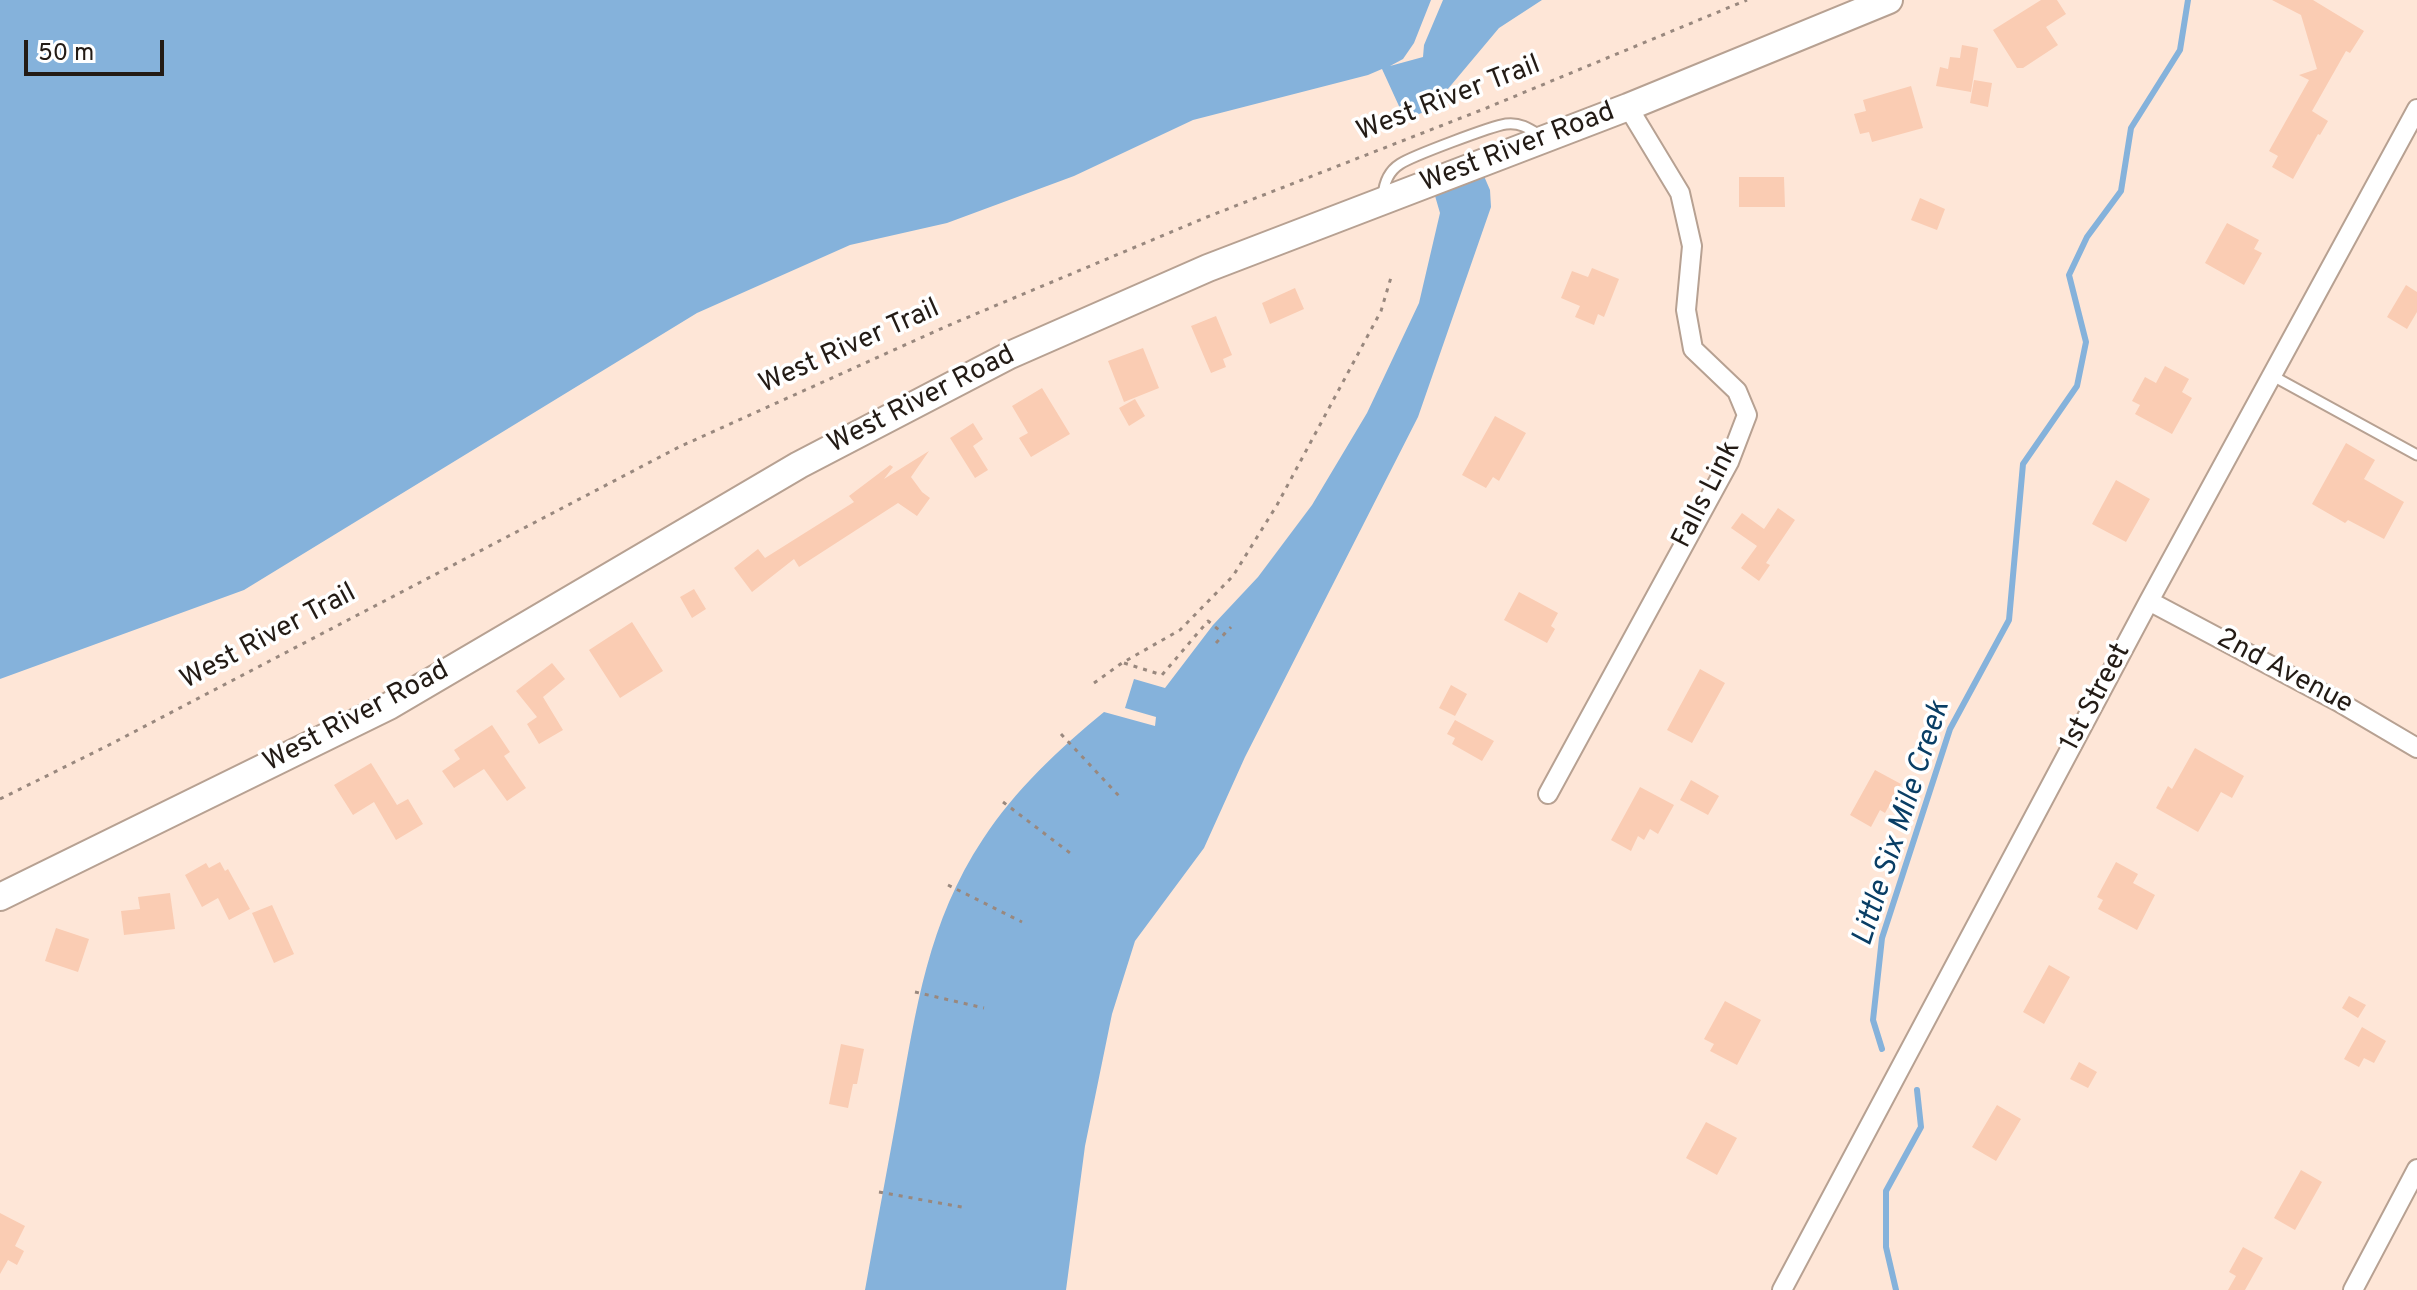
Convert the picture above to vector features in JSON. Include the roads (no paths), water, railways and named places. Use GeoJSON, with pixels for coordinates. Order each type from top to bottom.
{"type":"FeatureCollection","features":[{"type":"Feature","properties":{"kind":"main road","name":"West River Road"},"geometry":{"type":"LineString","coordinates":[[0,897],[389,706],[799,465],[1010,355],[1208,268],[1628,107],[1889,0]]}},
{"type":"Feature","properties":{"kind":"street","name":"Falls Link"},"geometry":{"type":"LineString","coordinates":[[1548,794],[1729,462],[1747,415],[1737,391],[1693,349],[1686,310],[1692,246],[1680,193],[1628,107]]}},
{"type":"Feature","properties":{"kind":"street","name":"1st Street"},"geometry":{"type":"LineString","coordinates":[[1782,1290],[2149,601],[2417,109]]}},
{"type":"Feature","properties":{"kind":"street","name":"2nd Avenue"},"geometry":{"type":"LineString","coordinates":[[2149,601],[2339,702],[2417,748]]}},
{"type":"Feature","properties":{"kind":"street"},"geometry":{"type":"LineString","coordinates":[[2353,1290],[2417,1169]]}},
{"type":"Feature","properties":{"kind":"lane"},"geometry":{"type":"LineString","coordinates":[[1382,200],[1384,183],[1392,171],[1407,160],[1508,123],[1527,126],[1543,138]]}},
{"type":"Feature","properties":{"kind":"lane"},"geometry":{"type":"LineString","coordinates":[[2271,375],[2417,455]]}},
{"type":"Feature","properties":{"kind":"water"},"geometry":{"type":"Polygon","coordinates":[[[0,0],[1431,0],[1414,43],[1403,59],[1390,66],[1423,57],[1424,45],[1443,0],[1542,0],[1499,28],[1447,90],[1490,190],[1491,207],[1418,417],[1245,757],[1204,848],[1135,941],[1112,1014],[1085,1146],[1066,1290],[865,1290],[927,967],[949,902],[964,870],[1009,804],[1054,756],[1104,712],[1155,726],[1156,717],[1125,708],[1134,679],[1165,688],[1213,625],[1258,577],[1312,505],[1367,413],[1419,303],[1440,213],[1426,165],[1382,69],[1193,120],[1074,176],[947,223],[850,245],[697,313],[244,590],[0,679],[0,0]]]}},
{"type":"Feature","properties":{"kind":"waterway","name":"Little Six Mile Creek"},"geometry":{"type":"LineString","coordinates":[[1882,1049],[1873,1020],[1882,938],[1950,729],[2009,620],[2023,464],[2077,386],[2086,342],[2069,275],[2087,237],[2121,191],[2131,128],[2180,50],[2188,0]]}},
{"type":"Feature","properties":{"kind":"waterway","name":"Little Six Mile Creek"},"geometry":{"type":"LineString","coordinates":[[1896,1290],[1886,1247],[1886,1191],[1921,1127],[1917,1090]]}}]}
